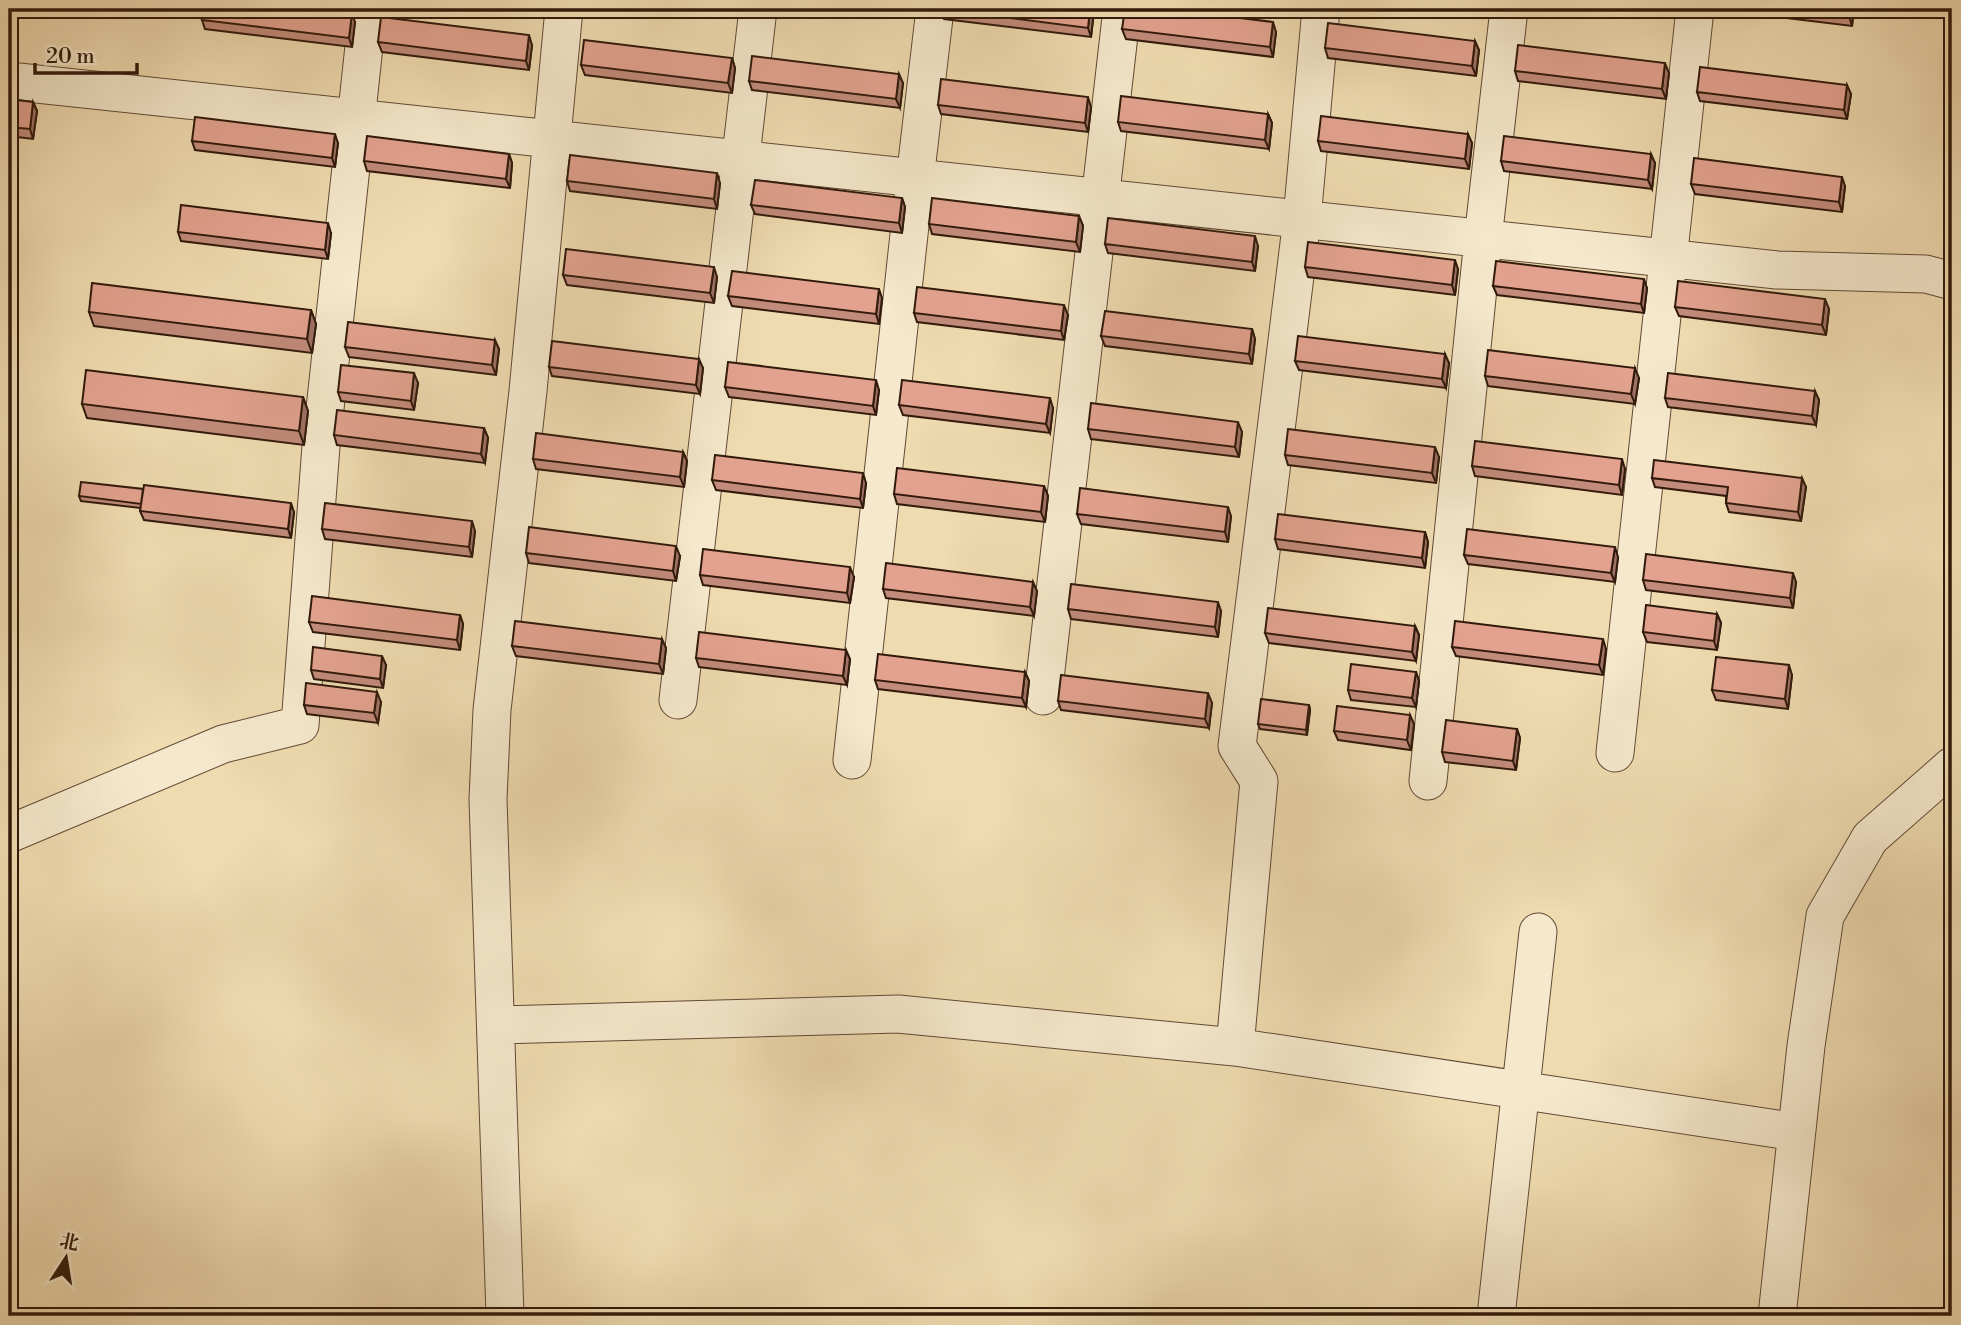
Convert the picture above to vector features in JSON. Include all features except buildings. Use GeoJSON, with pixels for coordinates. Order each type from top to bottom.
{"type":"FeatureCollection","features":[{"type":"Feature","properties":{"kind":"street"},"geometry":{"type":"LineString","coordinates":[[9,834],[223,744],[299,725],[321,446],[368,9]]}},
{"type":"Feature","properties":{"kind":"street"},"geometry":{"type":"LineString","coordinates":[[505,1316],[488,799],[492,710],[528,391],[564,9]]}},
{"type":"Feature","properties":{"kind":"street"},"geometry":{"type":"LineString","coordinates":[[678,700],[758,9]]}},
{"type":"Feature","properties":{"kind":"street"},"geometry":{"type":"LineString","coordinates":[[852,760],[935,9]]}},
{"type":"Feature","properties":{"kind":"street"},"geometry":{"type":"LineString","coordinates":[[1043,696],[1122,9]]}},
{"type":"Feature","properties":{"kind":"street"},"geometry":{"type":"LineString","coordinates":[[1235,1047],[1259,781],[1237,746],[1302,219],[1321,9]]}},
{"type":"Feature","properties":{"kind":"street"},"geometry":{"type":"LineString","coordinates":[[1428,780],[1509,9]]}},
{"type":"Feature","properties":{"kind":"street"},"geometry":{"type":"LineString","coordinates":[[1615,753],[1695,9]]}},
{"type":"Feature","properties":{"kind":"street"},"geometry":{"type":"LineString","coordinates":[[9,81],[1777,270],[1926,274],[1952,281]]}},
{"type":"Feature","properties":{"kind":"street"},"geometry":{"type":"LineString","coordinates":[[1777,1316],[1805,1046],[1825,916],[1870,838],[1952,766]]}},
{"type":"Feature","properties":{"kind":"street"},"geometry":{"type":"LineString","coordinates":[[1496,1316],[1538,932]]}},
{"type":"Feature","properties":{"kind":"street"},"geometry":{"type":"LineString","coordinates":[[496,1026],[898,1014],[1235,1047],[1796,1132]]}}]}
